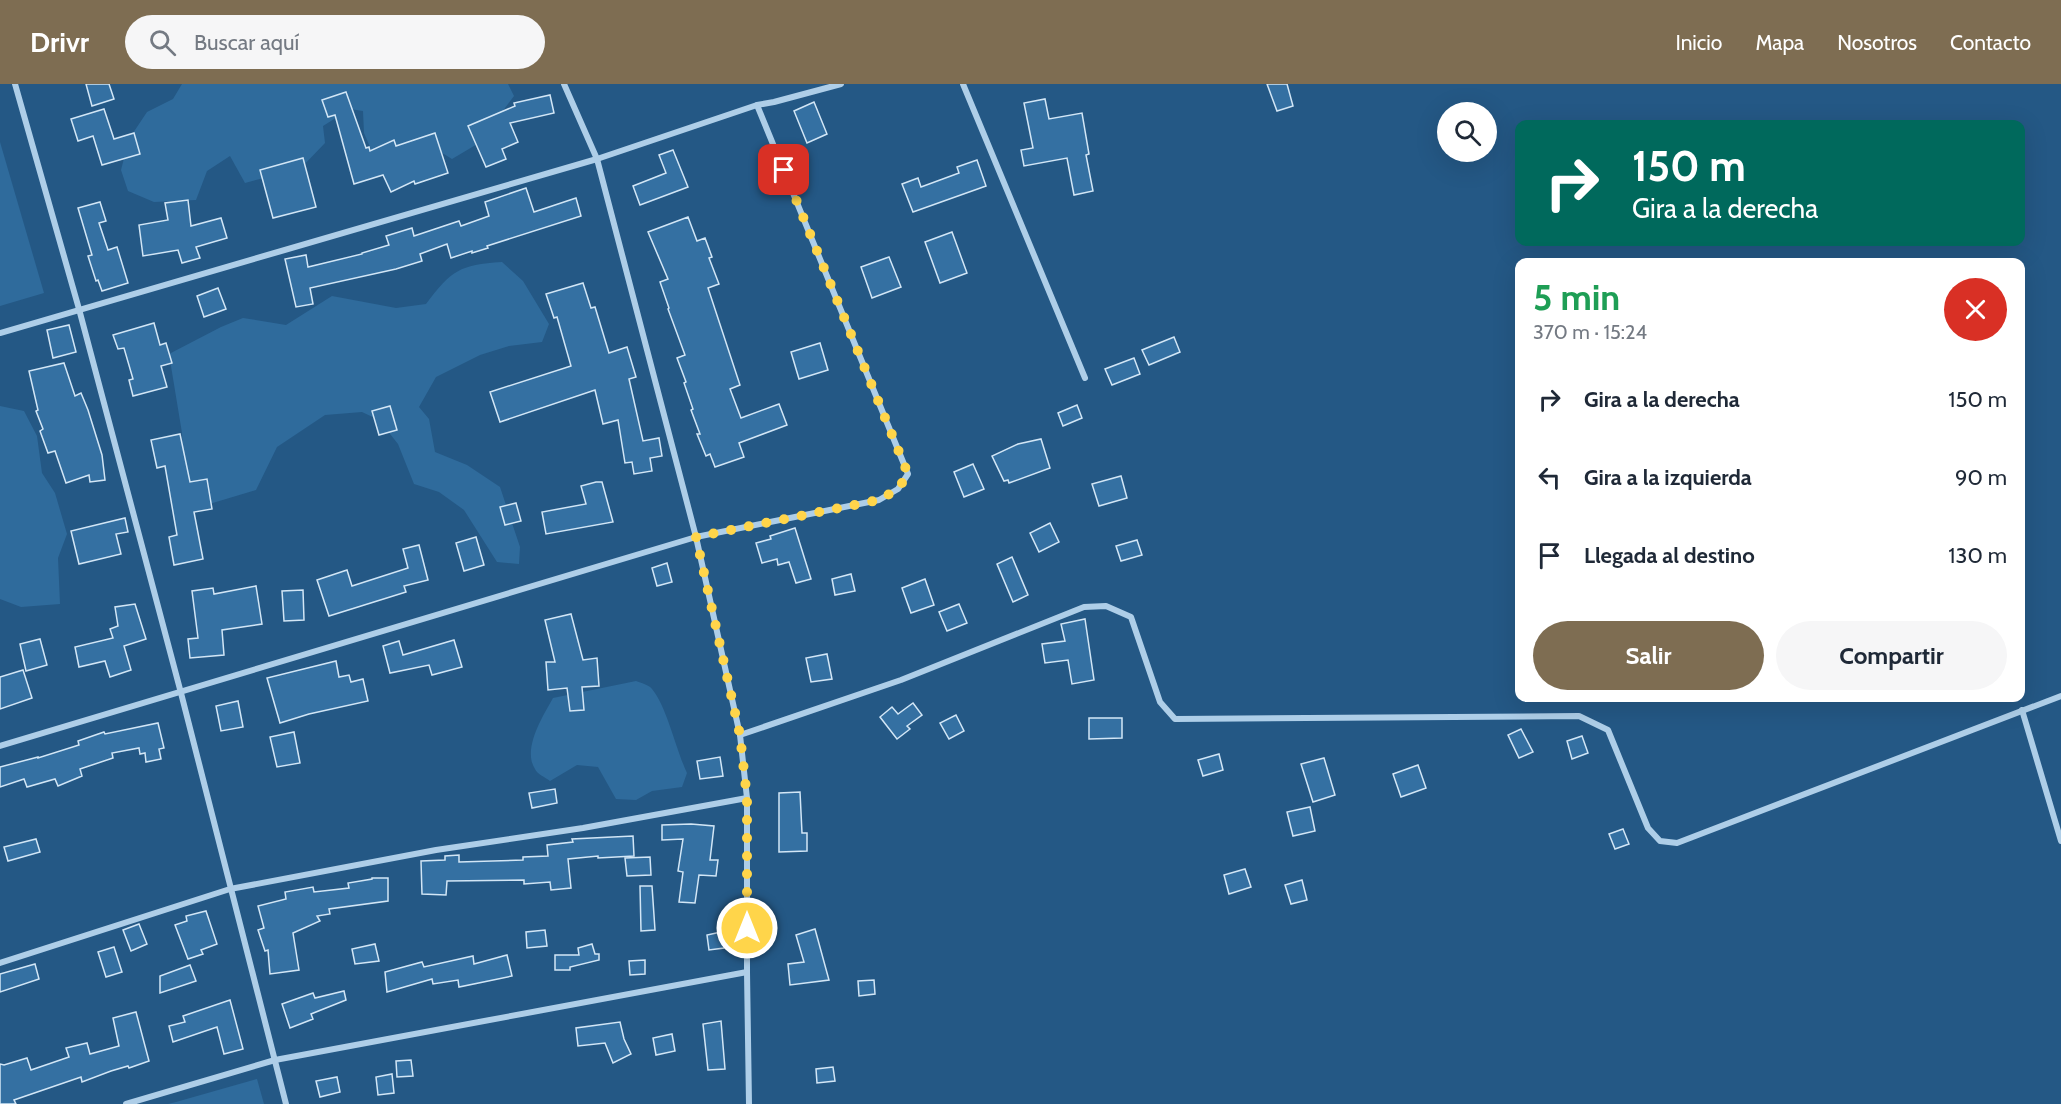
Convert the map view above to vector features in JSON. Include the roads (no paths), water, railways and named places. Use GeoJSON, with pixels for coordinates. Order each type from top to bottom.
{"type":"FeatureCollection","features":[{"type":"Feature","properties":{"kind":"street"},"geometry":{"type":"LineString","coordinates":[[15,84],[80,309],[181,693],[285,1104]]}},
{"type":"Feature","properties":{"kind":"street"},"geometry":{"type":"LineString","coordinates":[[564,84],[597,159],[696,537],[740,735],[747,798],[749,1104]]}},
{"type":"Feature","properties":{"kind":"street"},"geometry":{"type":"LineString","coordinates":[[0,333],[597,159],[757,105],[841,84]]}},
{"type":"Feature","properties":{"kind":"street"},"geometry":{"type":"LineString","coordinates":[[963,84],[1085,378]]}},
{"type":"Feature","properties":{"kind":"street"},"geometry":{"type":"LineString","coordinates":[[0,746],[696,537],[879,500],[898,489],[908,474],[757,105]]}},
{"type":"Feature","properties":{"kind":"street"},"geometry":{"type":"LineString","coordinates":[[740,735],[901,680],[1084,607],[1106,606],[1131,617],[1160,702],[1175,719],[1579,716],[1608,730],[1648,828],[1660,842],[1677,843],[2061,696]]}},
{"type":"Feature","properties":{"kind":"street"},"geometry":{"type":"LineString","coordinates":[[2022,710],[2061,841]]}},
{"type":"Feature","properties":{"kind":"street"},"geometry":{"type":"LineString","coordinates":[[0,963],[231,889],[436,850],[583,828],[747,798]]}},
{"type":"Feature","properties":{"kind":"street"},"geometry":{"type":"LineString","coordinates":[[126,1104],[275,1060],[747,972]]}}]}
